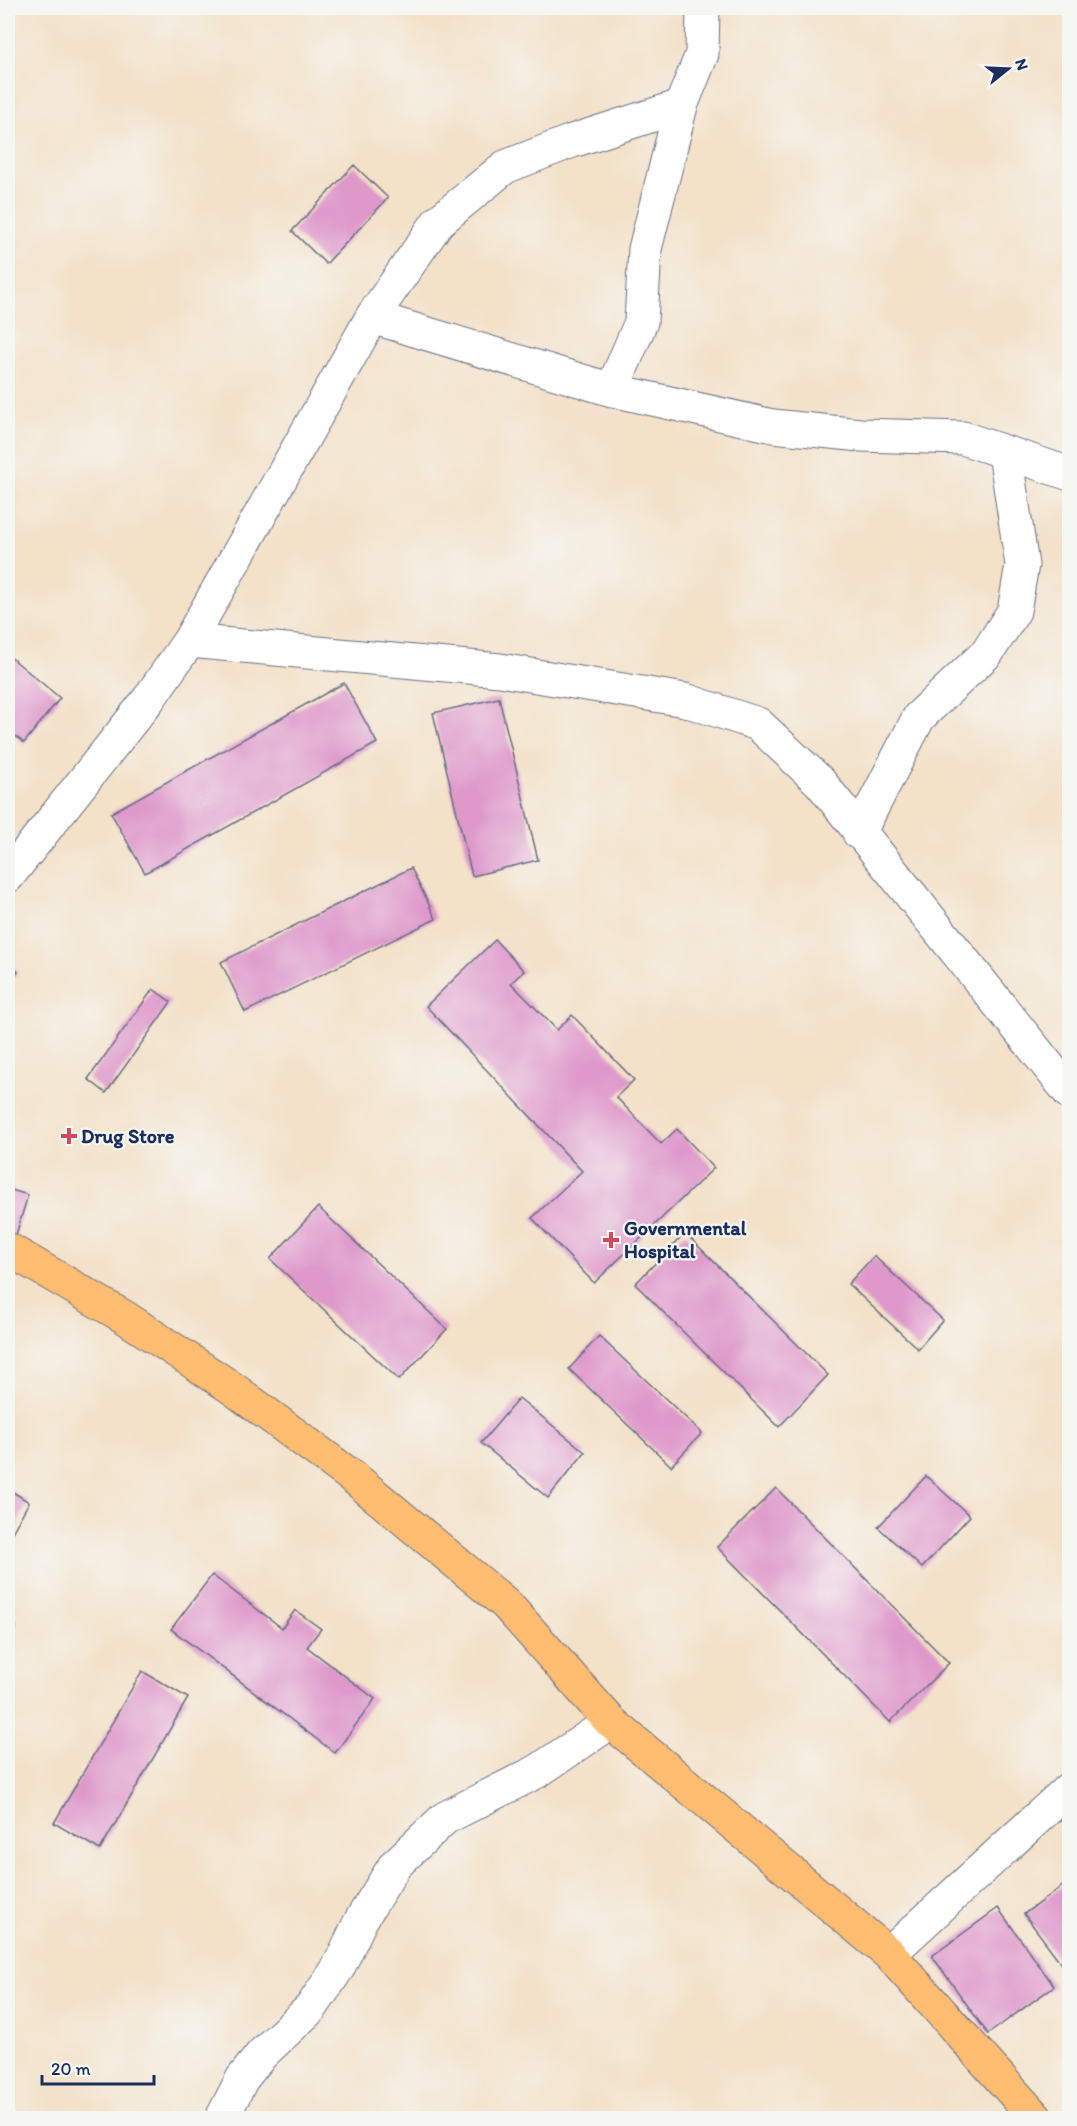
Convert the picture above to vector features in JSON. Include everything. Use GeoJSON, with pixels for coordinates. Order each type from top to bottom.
{"type":"FeatureCollection","features":[{"type":"Feature","properties":{"kind":"main road"},"geometry":{"type":"LineString","coordinates":[[8,1249],[126,1318],[222,1381],[358,1481],[506,1604],[611,1722],[889,1954],[1036,2118]]}},
{"type":"Feature","properties":{"kind":"street"},"geometry":{"type":"LineString","coordinates":[[612,390],[641,322],[645,249],[681,106],[702,54],[703,8]]}},
{"type":"Feature","properties":{"kind":"street"},"geometry":{"type":"LineString","coordinates":[[13,857],[148,700],[189,641],[372,317],[438,222],[506,167],[572,141],[681,106]]}},
{"type":"Feature","properties":{"kind":"street"},"geometry":{"type":"LineString","coordinates":[[372,317],[612,390],[774,426],[860,435],[963,438],[1070,474]]}},
{"type":"Feature","properties":{"kind":"street"},"geometry":{"type":"LineString","coordinates":[[860,833],[919,717],[987,653],[1014,611],[1023,565],[1005,453]]}},
{"type":"Feature","properties":{"kind":"street"},"geometry":{"type":"LineString","coordinates":[[189,641],[500,670],[685,700],[758,724],[820,782],[1070,1093]]}},
{"type":"Feature","properties":{"kind":"street"},"geometry":{"type":"LineString","coordinates":[[222,2118],[242,2079],[261,2054],[311,2008],[338,1968],[362,1920],[395,1865],[445,1818],[538,1772],[611,1722]]}},
{"type":"Feature","properties":{"kind":"street"},"geometry":{"type":"LineString","coordinates":[[889,1954],[1070,1788]]}},
{"type":"Feature","properties":{"kind":"building"},"geometry":{"type":"Polygon","coordinates":[[[354,165],[388,198],[326,264],[292,231],[354,165]]]}},
{"type":"Feature","properties":{"kind":"building"},"geometry":{"type":"Polygon","coordinates":[[[8,655],[60,698],[24,743],[8,730],[8,655]]]}},
{"type":"Feature","properties":{"kind":"building"},"geometry":{"type":"Polygon","coordinates":[[[344,683],[377,743],[145,873],[111,813],[344,683]]]}},
{"type":"Feature","properties":{"kind":"building"},"geometry":{"type":"Polygon","coordinates":[[[499,698],[538,860],[472,876],[433,713],[499,698]]]}},
{"type":"Feature","properties":{"kind":"building"},"geometry":{"type":"Polygon","coordinates":[[[411,868],[436,919],[245,1012],[221,962],[411,868]]]}},
{"type":"Feature","properties":{"kind":"building"},"geometry":{"type":"Polygon","coordinates":[[[495,940],[524,971],[511,983],[557,1030],[572,1015],[634,1080],[616,1097],[661,1144],[677,1129],[714,1168],[594,1283],[532,1218],[582,1171],[426,1006],[495,940]]]}},
{"type":"Feature","properties":{"kind":"building"},"geometry":{"type":"Polygon","coordinates":[[[8,960],[18,972],[8,982],[8,960]]]}},
{"type":"Feature","properties":{"kind":"building"},"geometry":{"type":"Polygon","coordinates":[[[153,989],[171,1002],[106,1093],[88,1079],[153,989]]]}},
{"type":"Feature","properties":{"kind":"building"},"geometry":{"type":"Polygon","coordinates":[[[8,1189],[28,1195],[16,1235],[8,1233],[8,1189]]]}},
{"type":"Feature","properties":{"kind":"building"},"geometry":{"type":"Polygon","coordinates":[[[318,1207],[447,1329],[399,1380],[270,1259],[318,1207]]]}},
{"type":"Feature","properties":{"kind":"building"},"geometry":{"type":"Polygon","coordinates":[[[685,1233],[828,1375],[779,1427],[635,1284],[685,1233]]]}},
{"type":"Feature","properties":{"kind":"building"},"geometry":{"type":"Polygon","coordinates":[[[874,1256],[943,1320],[918,1349],[848,1284],[874,1256]]]}},
{"type":"Feature","properties":{"kind":"building"},"geometry":{"type":"Polygon","coordinates":[[[599,1336],[702,1433],[671,1466],[569,1369],[599,1336]]]}},
{"type":"Feature","properties":{"kind":"building"},"geometry":{"type":"Polygon","coordinates":[[[519,1398],[585,1452],[548,1498],[481,1443],[519,1398]]]}},
{"type":"Feature","properties":{"kind":"building"},"geometry":{"type":"Polygon","coordinates":[[[926,1476],[970,1516],[922,1568],[878,1527],[926,1476]]]}},
{"type":"Feature","properties":{"kind":"building"},"geometry":{"type":"Polygon","coordinates":[[[776,1488],[949,1663],[890,1722],[717,1547],[776,1488]]]}},
{"type":"Feature","properties":{"kind":"building"},"geometry":{"type":"Polygon","coordinates":[[[8,1489],[29,1502],[8,1540],[8,1489]]]}},
{"type":"Feature","properties":{"kind":"building"},"geometry":{"type":"Polygon","coordinates":[[[212,1575],[282,1628],[295,1610],[321,1629],[307,1647],[375,1699],[335,1753],[171,1629],[212,1575]]]}},
{"type":"Feature","properties":{"kind":"building"},"geometry":{"type":"Polygon","coordinates":[[[8,1622],[16,1626],[8,1643],[8,1622]]]}},
{"type":"Feature","properties":{"kind":"building"},"geometry":{"type":"Polygon","coordinates":[[[142,1671],[188,1698],[100,1850],[54,1823],[142,1671]]]}},
{"type":"Feature","properties":{"kind":"building"},"geometry":{"type":"Polygon","coordinates":[[[1068,1882],[1070,1884],[1070,1975],[1024,1914],[1068,1882]]]}},
{"type":"Feature","properties":{"kind":"building"},"geometry":{"type":"Polygon","coordinates":[[[998,1908],[1054,1986],[988,2034],[932,1956],[998,1908]]]}},
{"type":"Feature","properties":{"kind":"place","name":"Drug Store"},"geometry":{"type":"Point","coordinates":[69,1136]}},
{"type":"Feature","properties":{"kind":"place","name":"Governmental Hospital"},"geometry":{"type":"Point","coordinates":[611,1240]}}]}
